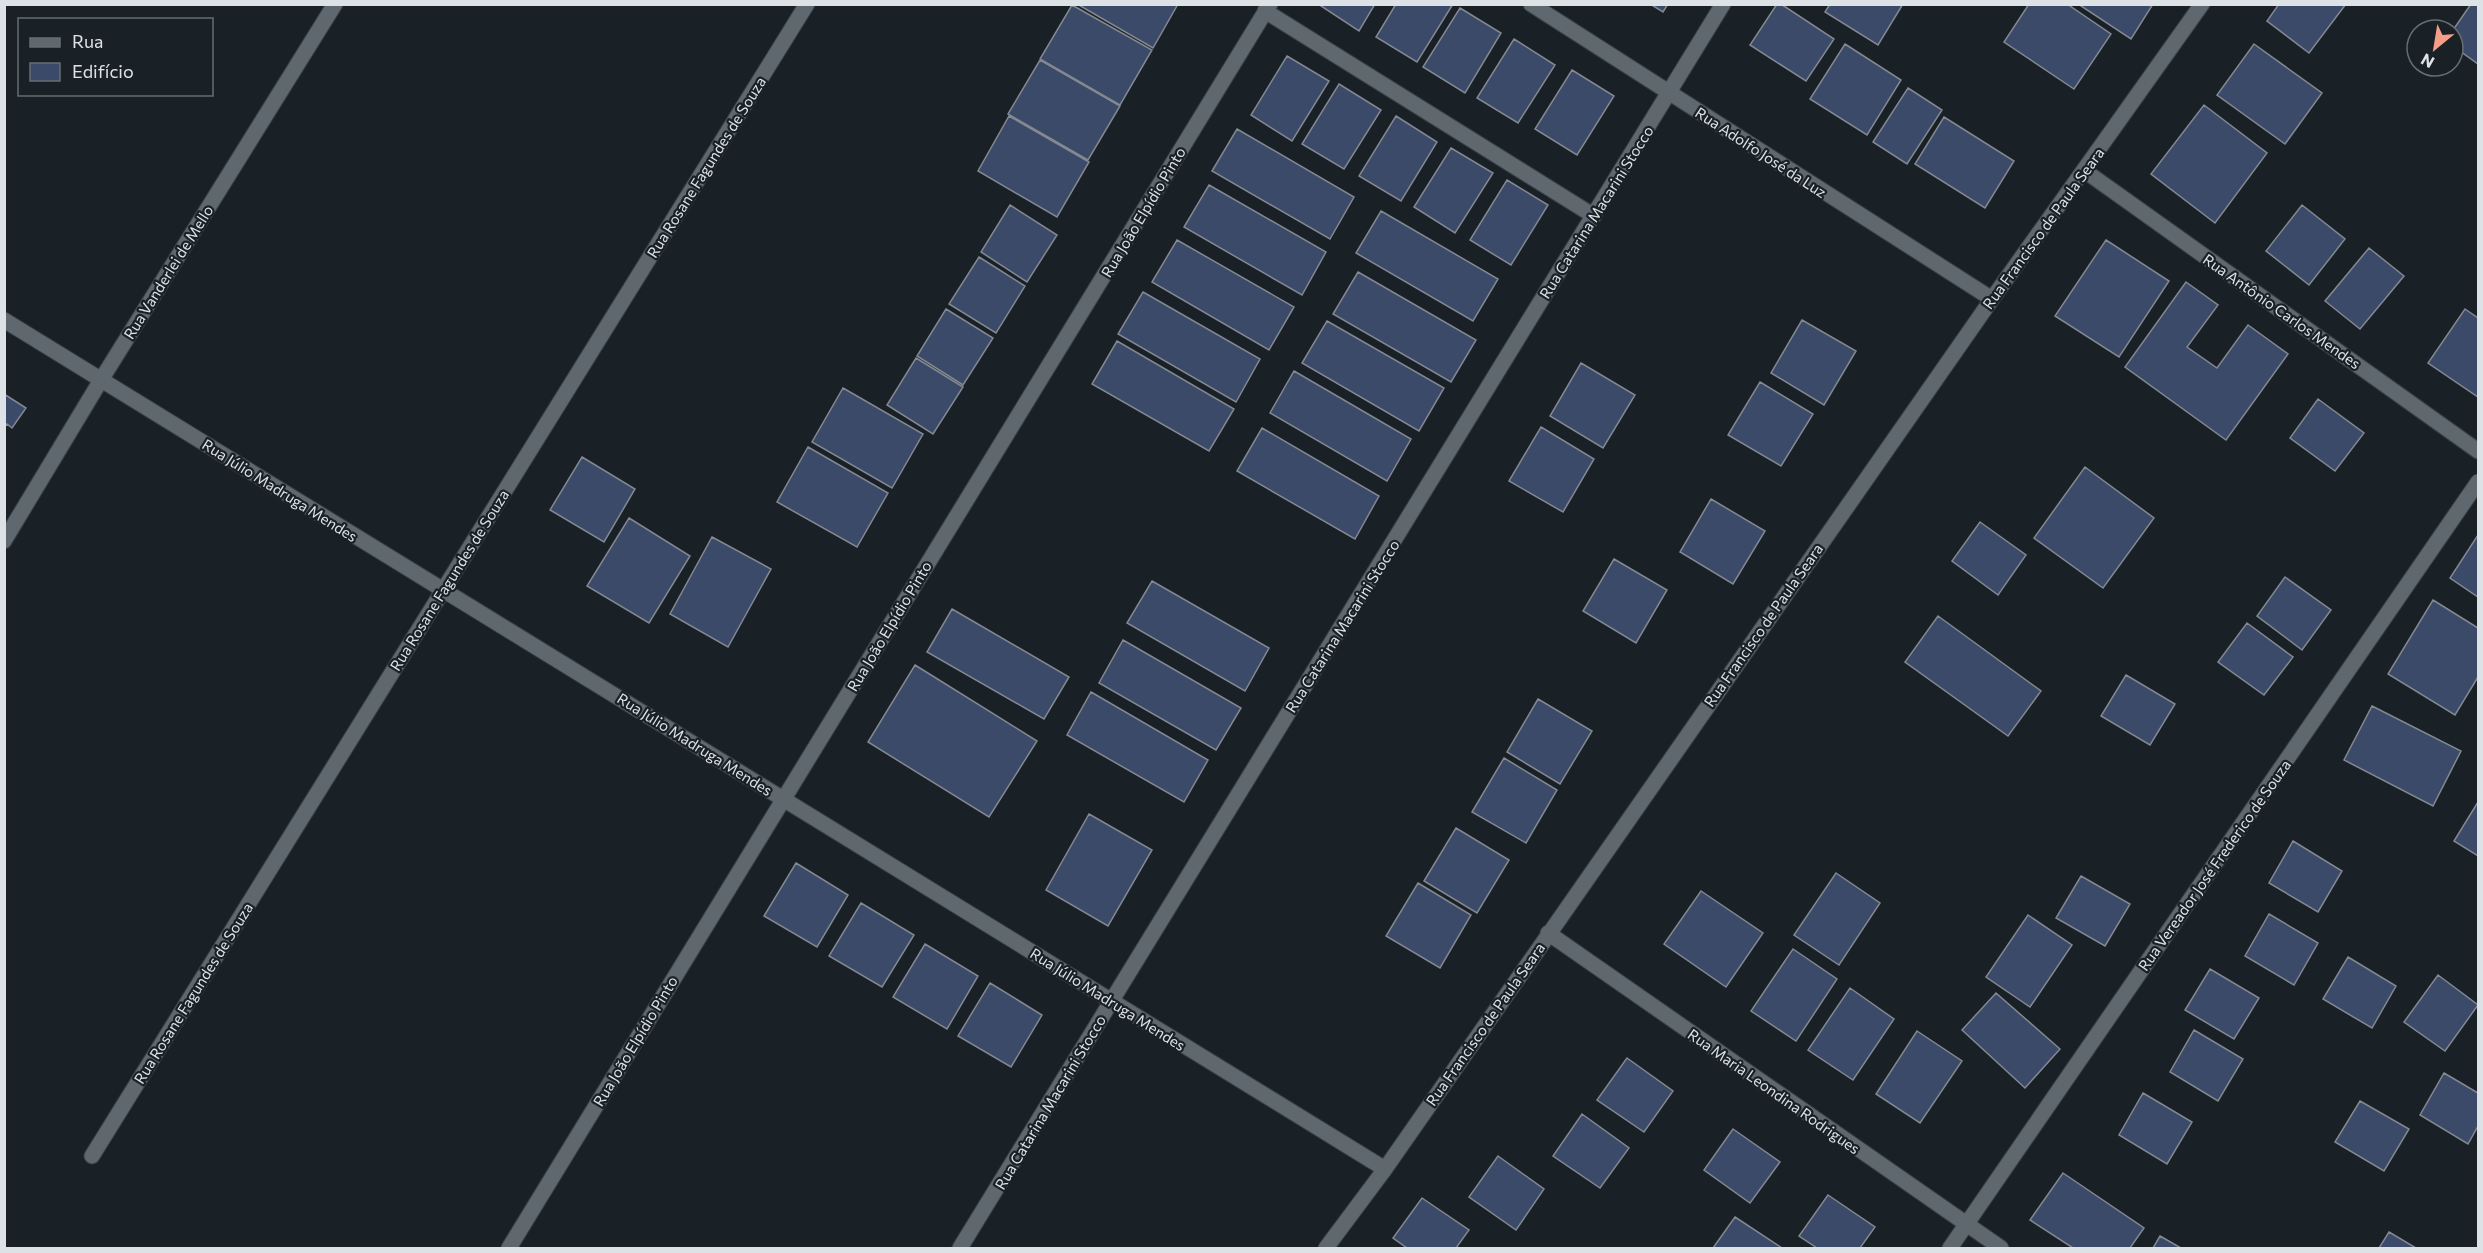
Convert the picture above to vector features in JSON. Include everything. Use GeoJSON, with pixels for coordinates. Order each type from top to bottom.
{"type":"FeatureCollection","features":[{"type":"Feature","properties":{"kind":"street","name":"Rua Vanderlei de Mello"},"geometry":{"type":"LineString","coordinates":[[4,541],[101,380],[335,4]]}},
{"type":"Feature","properties":{"kind":"street","name":"Rua Rosane Fagundes de Souza"},"geometry":{"type":"LineString","coordinates":[[92,1156],[807,4]]}},
{"type":"Feature","properties":{"kind":"street","name":"Rua Adolfo José da Luz"},"geometry":{"type":"LineString","coordinates":[[1531,4],[1992,298]]}},
{"type":"Feature","properties":{"kind":"street","name":"Rua Catarina Macarini Stocco"},"geometry":{"type":"LineString","coordinates":[[960,1248],[1724,4]]}},
{"type":"Feature","properties":{"kind":"street","name":"Rua Francisco de Paula Seara"},"geometry":{"type":"LineString","coordinates":[[1326,1248],[1384,1169],[1992,298],[2085,171],[2202,4]]}},
{"type":"Feature","properties":{"kind":"street"},"geometry":{"type":"LineString","coordinates":[[1268,8],[1594,216]]}},
{"type":"Feature","properties":{"kind":"street","name":"Rua João Elpídio Pinto"},"geometry":{"type":"LineString","coordinates":[[509,1248],[1268,8]]}},
{"type":"Feature","properties":{"kind":"street","name":"Rua Antônio Carlos Mendes"},"geometry":{"type":"LineString","coordinates":[[2085,171],[2478,450]]}},
{"type":"Feature","properties":{"kind":"street","name":"Rua Júlio Madruga Mendes"},"geometry":{"type":"LineString","coordinates":[[4,320],[1384,1169]]}},
{"type":"Feature","properties":{"kind":"street","name":"Rua Vereador José Frederico de Souza"},"geometry":{"type":"LineString","coordinates":[[1950,1248],[2478,482]]}},
{"type":"Feature","properties":{"kind":"street","name":"Rua Maria Leondina Rodrigues"},"geometry":{"type":"LineString","coordinates":[[1548,933],[2001,1248]]}},
{"type":"Feature","properties":{"kind":"building"},"geometry":{"type":"Polygon","coordinates":[[[1077,4],[1178,4],[1153,48],[1077,4]]]}},
{"type":"Feature","properties":{"kind":"building"},"geometry":{"type":"Polygon","coordinates":[[[1318,4],[1375,4],[1359,31],[1318,4]]]}},
{"type":"Feature","properties":{"kind":"building"},"geometry":{"type":"Polygon","coordinates":[[[1396,4],[1453,4],[1417,62],[1376,37],[1396,4]]]}},
{"type":"Feature","properties":{"kind":"building"},"geometry":{"type":"Polygon","coordinates":[[[1650,4],[1668,4],[1663,12],[1650,4]]]}},
{"type":"Feature","properties":{"kind":"building"},"geometry":{"type":"Polygon","coordinates":[[[1777,4],[1781,4],[1834,39],[1806,81],[1750,45],[1777,4]]]}},
{"type":"Feature","properties":{"kind":"building"},"geometry":{"type":"Polygon","coordinates":[[[1830,4],[1903,4],[1878,45],[1825,12],[1830,4]]]}},
{"type":"Feature","properties":{"kind":"building"},"geometry":{"type":"Polygon","coordinates":[[[2029,4],[2067,4],[2111,34],[2074,89],[2004,42],[2029,4]]]}},
{"type":"Feature","properties":{"kind":"building"},"geometry":{"type":"Polygon","coordinates":[[[2078,4],[2153,4],[2131,39],[2078,4]]]}},
{"type":"Feature","properties":{"kind":"building"},"geometry":{"type":"Polygon","coordinates":[[[2279,4],[2346,4],[2309,53],[2267,21],[2279,4]]]}},
{"type":"Feature","properties":{"kind":"building"},"geometry":{"type":"Polygon","coordinates":[[[2471,4],[2478,4],[2478,64],[2465,55],[2465,18],[2461,18],[2471,4]]]}},
{"type":"Feature","properties":{"kind":"building"},"geometry":{"type":"Polygon","coordinates":[[[1072,5],[1152,50],[1120,105],[1040,59],[1072,5]]]}},
{"type":"Feature","properties":{"kind":"building"},"geometry":{"type":"Polygon","coordinates":[[[1460,8],[1501,33],[1465,93],[1423,67],[1460,8]]]}},
{"type":"Feature","properties":{"kind":"building"},"geometry":{"type":"Polygon","coordinates":[[[1514,39],[1555,65],[1518,123],[1477,98],[1514,39]]]}},
{"type":"Feature","properties":{"kind":"building"},"geometry":{"type":"Polygon","coordinates":[[[1845,44],[1901,80],[1867,135],[1810,99],[1845,44]]]}},
{"type":"Feature","properties":{"kind":"building"},"geometry":{"type":"Polygon","coordinates":[[[2254,44],[2322,93],[2285,144],[2217,95],[2254,44]]]}},
{"type":"Feature","properties":{"kind":"building"},"geometry":{"type":"Polygon","coordinates":[[[1287,56],[1329,81],[1292,141],[1251,115],[1287,56]]]}},
{"type":"Feature","properties":{"kind":"building"},"geometry":{"type":"Polygon","coordinates":[[[1040,60],[1120,106],[1088,160],[1008,114],[1040,60]]]}},
{"type":"Feature","properties":{"kind":"building"},"geometry":{"type":"Polygon","coordinates":[[[1572,70],[1614,96],[1577,155],[1535,129],[1572,70]]]}},
{"type":"Feature","properties":{"kind":"building"},"geometry":{"type":"Polygon","coordinates":[[[1339,84],[1381,110],[1344,169],[1302,144],[1339,84]]]}},
{"type":"Feature","properties":{"kind":"building"},"geometry":{"type":"Polygon","coordinates":[[[1908,88],[1942,110],[1907,164],[1873,142],[1908,88]]]}},
{"type":"Feature","properties":{"kind":"building"},"geometry":{"type":"Polygon","coordinates":[[[2204,105],[2267,153],[2215,223],[2151,174],[2204,105]]]}},
{"type":"Feature","properties":{"kind":"building"},"geometry":{"type":"Polygon","coordinates":[[[1009,116],[1089,162],[1057,217],[978,171],[1009,116]]]}},
{"type":"Feature","properties":{"kind":"building"},"geometry":{"type":"Polygon","coordinates":[[[1396,116],[1437,142],[1401,201],[1359,176],[1396,116]]]}},
{"type":"Feature","properties":{"kind":"building"},"geometry":{"type":"Polygon","coordinates":[[[1944,117],[2014,161],[1985,208],[1915,164],[1944,117]]]}},
{"type":"Feature","properties":{"kind":"building"},"geometry":{"type":"Polygon","coordinates":[[[1237,129],[1354,197],[1330,239],[1212,171],[1237,129]]]}},
{"type":"Feature","properties":{"kind":"building"},"geometry":{"type":"Polygon","coordinates":[[[1451,148],[1493,173],[1455,233],[1414,207],[1451,148]]]}},
{"type":"Feature","properties":{"kind":"building"},"geometry":{"type":"Polygon","coordinates":[[[1507,180],[1548,205],[1511,265],[1470,240],[1507,180]]]}},
{"type":"Feature","properties":{"kind":"building"},"geometry":{"type":"Polygon","coordinates":[[[1209,185],[1326,252],[1302,295],[1184,227],[1209,185]]]}},
{"type":"Feature","properties":{"kind":"building"},"geometry":{"type":"Polygon","coordinates":[[[1010,205],[1057,235],[1027,282],[981,252],[1010,205]]]}},
{"type":"Feature","properties":{"kind":"building"},"geometry":{"type":"Polygon","coordinates":[[[2302,205],[2345,239],[2309,285],[2266,251],[2302,205]]]}},
{"type":"Feature","properties":{"kind":"building"},"geometry":{"type":"Polygon","coordinates":[[[1381,211],[1498,279],[1473,321],[1356,253],[1381,211]]]}},
{"type":"Feature","properties":{"kind":"building"},"geometry":{"type":"Polygon","coordinates":[[[1177,240],[1294,307],[1269,350],[1152,282],[1177,240]]]}},
{"type":"Feature","properties":{"kind":"building"},"geometry":{"type":"Polygon","coordinates":[[[2106,240],[2169,281],[2119,357],[2055,316],[2106,240]]]}},
{"type":"Feature","properties":{"kind":"building"},"geometry":{"type":"Polygon","coordinates":[[[2369,248],[2404,276],[2360,329],[2325,301],[2369,248]]]}},
{"type":"Feature","properties":{"kind":"building"},"geometry":{"type":"Polygon","coordinates":[[[979,257],[1025,286],[996,333],[949,304],[979,257]]]}},
{"type":"Feature","properties":{"kind":"building"},"geometry":{"type":"Polygon","coordinates":[[[1358,272],[1476,340],[1451,382],[1333,314],[1358,272]]]}},
{"type":"Feature","properties":{"kind":"building"},"geometry":{"type":"Polygon","coordinates":[[[2186,282],[2218,305],[2187,347],[2217,368],[2248,325],[2288,354],[2226,440],[2125,367],[2186,282]]]}},
{"type":"Feature","properties":{"kind":"building"},"geometry":{"type":"Polygon","coordinates":[[[1143,292],[1260,359],[1236,402],[1118,334],[1143,292]]]}},
{"type":"Feature","properties":{"kind":"building"},"geometry":{"type":"Polygon","coordinates":[[[946,309],[993,338],[963,385],[917,356],[946,309]]]}},
{"type":"Feature","properties":{"kind":"building"},"geometry":{"type":"Polygon","coordinates":[[[2465,309],[2478,318],[2478,397],[2428,363],[2465,309]]]}},
{"type":"Feature","properties":{"kind":"building"},"geometry":{"type":"Polygon","coordinates":[[[1802,320],[1856,351],[1824,405],[1771,373],[1802,320]]]}},
{"type":"Feature","properties":{"kind":"building"},"geometry":{"type":"Polygon","coordinates":[[[1327,321],[1444,388],[1419,431],[1302,363],[1327,321]]]}},
{"type":"Feature","properties":{"kind":"building"},"geometry":{"type":"Polygon","coordinates":[[[1117,341],[1234,409],[1209,451],[1092,384],[1117,341]]]}},
{"type":"Feature","properties":{"kind":"building"},"geometry":{"type":"Polygon","coordinates":[[[916,358],[963,387],[933,434],[887,405],[916,358]]]}},
{"type":"Feature","properties":{"kind":"building"},"geometry":{"type":"Polygon","coordinates":[[[1581,363],[1635,395],[1603,448],[1550,416],[1581,363]]]}},
{"type":"Feature","properties":{"kind":"building"},"geometry":{"type":"Polygon","coordinates":[[[1294,371],[1411,439],[1387,481],[1270,413],[1294,371]]]}},
{"type":"Feature","properties":{"kind":"building"},"geometry":{"type":"Polygon","coordinates":[[[1760,382],[1813,414],[1781,466],[1728,435],[1760,382]]]}},
{"type":"Feature","properties":{"kind":"building"},"geometry":{"type":"Polygon","coordinates":[[[843,388],[923,434],[892,488],[812,442],[843,388]]]}},
{"type":"Feature","properties":{"kind":"building"},"geometry":{"type":"Polygon","coordinates":[[[4,394],[26,408],[12,428],[7,424],[4,428],[4,394]]]}},
{"type":"Feature","properties":{"kind":"building"},"geometry":{"type":"Polygon","coordinates":[[[2318,399],[2364,433],[2335,471],[2290,438],[2318,399]]]}},
{"type":"Feature","properties":{"kind":"building"},"geometry":{"type":"Polygon","coordinates":[[[1541,427],[1594,459],[1563,512],[1509,481],[1541,427]]]}},
{"type":"Feature","properties":{"kind":"building"},"geometry":{"type":"Polygon","coordinates":[[[1262,428],[1379,496],[1355,539],[1237,471],[1262,428]]]}},
{"type":"Feature","properties":{"kind":"building"},"geometry":{"type":"Polygon","coordinates":[[[808,447],[888,493],[857,547],[777,502],[808,447]]]}},
{"type":"Feature","properties":{"kind":"building"},"geometry":{"type":"Polygon","coordinates":[[[582,457],[635,489],[604,542],[550,510],[582,457]]]}},
{"type":"Feature","properties":{"kind":"building"},"geometry":{"type":"Polygon","coordinates":[[[2085,467],[2154,518],[2103,588],[2034,538],[2085,467]]]}},
{"type":"Feature","properties":{"kind":"building"},"geometry":{"type":"Polygon","coordinates":[[[1711,499],[1765,531],[1733,584],[1680,552],[1711,499]]]}},
{"type":"Feature","properties":{"kind":"building"},"geometry":{"type":"Polygon","coordinates":[[[629,518],[690,556],[649,623],[587,586],[629,518]]]}},
{"type":"Feature","properties":{"kind":"building"},"geometry":{"type":"Polygon","coordinates":[[[1980,522],[2026,555],[1998,595],[1952,561],[1980,522]]]}},
{"type":"Feature","properties":{"kind":"building"},"geometry":{"type":"Polygon","coordinates":[[[2478,535],[2478,597],[2450,578],[2478,535]]]}},
{"type":"Feature","properties":{"kind":"building"},"geometry":{"type":"Polygon","coordinates":[[[712,537],[771,569],[728,647],[670,614],[712,537]]]}},
{"type":"Feature","properties":{"kind":"building"},"geometry":{"type":"Polygon","coordinates":[[[1614,559],[1667,590],[1636,643],[1583,611],[1614,559]]]}},
{"type":"Feature","properties":{"kind":"building"},"geometry":{"type":"Polygon","coordinates":[[[2285,577],[2331,610],[2302,650],[2257,616],[2285,577]]]}},
{"type":"Feature","properties":{"kind":"building"},"geometry":{"type":"Polygon","coordinates":[[[1152,581],[1269,648],[1245,691],[1127,623],[1152,581]]]}},
{"type":"Feature","properties":{"kind":"building"},"geometry":{"type":"Polygon","coordinates":[[[2433,600],[2478,628],[2478,677],[2455,715],[2388,674],[2433,600]]]}},
{"type":"Feature","properties":{"kind":"building"},"geometry":{"type":"Polygon","coordinates":[[[952,609],[1069,677],[1044,719],[927,652],[952,609]]]}},
{"type":"Feature","properties":{"kind":"building"},"geometry":{"type":"Polygon","coordinates":[[[1938,616],[2041,691],[2008,736],[1905,662],[1938,616]]]}},
{"type":"Feature","properties":{"kind":"building"},"geometry":{"type":"Polygon","coordinates":[[[2247,623],[2293,657],[2264,695],[2218,662],[2247,623]]]}},
{"type":"Feature","properties":{"kind":"building"},"geometry":{"type":"Polygon","coordinates":[[[1123,640],[1241,708],[1216,750],[1099,683],[1123,640]]]}},
{"type":"Feature","properties":{"kind":"building"},"geometry":{"type":"Polygon","coordinates":[[[915,665],[1037,741],[989,817],[868,742],[915,665]]]}},
{"type":"Feature","properties":{"kind":"building"},"geometry":{"type":"Polygon","coordinates":[[[2126,675],[2175,704],[2150,745],[2101,716],[2126,675]]]}},
{"type":"Feature","properties":{"kind":"building"},"geometry":{"type":"Polygon","coordinates":[[[1091,692],[1208,760],[1184,802],[1067,735],[1091,692]]]}},
{"type":"Feature","properties":{"kind":"building"},"geometry":{"type":"Polygon","coordinates":[[[1538,699],[1592,731],[1560,784],[1507,752],[1538,699]]]}},
{"type":"Feature","properties":{"kind":"building"},"geometry":{"type":"Polygon","coordinates":[[[2372,706],[2461,751],[2433,806],[2344,760],[2372,706]]]}},
{"type":"Feature","properties":{"kind":"building"},"geometry":{"type":"Polygon","coordinates":[[[1504,758],[1557,790],[1526,843],[1472,812],[1504,758]]]}},
{"type":"Feature","properties":{"kind":"building"},"geometry":{"type":"Polygon","coordinates":[[[2478,802],[2478,856],[2454,841],[2478,802]]]}},
{"type":"Feature","properties":{"kind":"building"},"geometry":{"type":"Polygon","coordinates":[[[1089,814],[1152,850],[1108,926],[1046,890],[1089,814]]]}},
{"type":"Feature","properties":{"kind":"building"},"geometry":{"type":"Polygon","coordinates":[[[1456,828],[1509,860],[1477,913],[1424,881],[1456,828]]]}},
{"type":"Feature","properties":{"kind":"building"},"geometry":{"type":"Polygon","coordinates":[[[2293,841],[2342,871],[2318,912],[2269,883],[2293,841]]]}},
{"type":"Feature","properties":{"kind":"building"},"geometry":{"type":"Polygon","coordinates":[[[796,863],[848,895],[817,947],[764,916],[796,863]]]}},
{"type":"Feature","properties":{"kind":"building"},"geometry":{"type":"Polygon","coordinates":[[[1836,873],[1880,903],[1839,965],[1794,935],[1836,873]]]}},
{"type":"Feature","properties":{"kind":"building"},"geometry":{"type":"Polygon","coordinates":[[[2081,876],[2130,904],[2105,946],[2056,918],[2081,876]]]}},
{"type":"Feature","properties":{"kind":"building"},"geometry":{"type":"Polygon","coordinates":[[[1418,883],[1471,915],[1440,968],[1386,936],[1418,883]]]}},
{"type":"Feature","properties":{"kind":"building"},"geometry":{"type":"Polygon","coordinates":[[[1701,891],[1763,933],[1726,987],[1664,944],[1701,891]]]}},
{"type":"Feature","properties":{"kind":"building"},"geometry":{"type":"Polygon","coordinates":[[[861,903],[914,935],[882,987],[829,956],[861,903]]]}},
{"type":"Feature","properties":{"kind":"building"},"geometry":{"type":"Polygon","coordinates":[[[2269,914],[2318,943],[2294,985],[2245,956],[2269,914]]]}},
{"type":"Feature","properties":{"kind":"building"},"geometry":{"type":"Polygon","coordinates":[[[2028,915],[2072,945],[2030,1007],[1986,977],[2028,915]]]}},
{"type":"Feature","properties":{"kind":"building"},"geometry":{"type":"Polygon","coordinates":[[[925,944],[978,976],[947,1029],[893,997],[925,944]]]}},
{"type":"Feature","properties":{"kind":"building"},"geometry":{"type":"Polygon","coordinates":[[[1793,949],[1837,979],[1796,1041],[1751,1011],[1793,949]]]}},
{"type":"Feature","properties":{"kind":"building"},"geometry":{"type":"Polygon","coordinates":[[[2348,957],[2396,986],[2372,1028],[2323,999],[2348,957]]]}},
{"type":"Feature","properties":{"kind":"building"},"geometry":{"type":"Polygon","coordinates":[[[2210,969],[2259,998],[2234,1039],[2185,1010],[2210,969]]]}},
{"type":"Feature","properties":{"kind":"building"},"geometry":{"type":"Polygon","coordinates":[[[2438,975],[2478,1005],[2445,1051],[2404,1022],[2438,975]]]}},
{"type":"Feature","properties":{"kind":"building"},"geometry":{"type":"Polygon","coordinates":[[[990,983],[1042,1015],[1011,1067],[958,1036],[990,983]]]}},
{"type":"Feature","properties":{"kind":"building"},"geometry":{"type":"Polygon","coordinates":[[[1850,988],[1894,1019],[1853,1080],[1808,1050],[1850,988]]]}},
{"type":"Feature","properties":{"kind":"building"},"geometry":{"type":"Polygon","coordinates":[[[1996,993],[2060,1049],[2025,1088],[1962,1030],[1996,993]]]}},
{"type":"Feature","properties":{"kind":"building"},"geometry":{"type":"Polygon","coordinates":[[[2194,1030],[2243,1059],[2218,1101],[2170,1072],[2194,1030]]]}},
{"type":"Feature","properties":{"kind":"building"},"geometry":{"type":"Polygon","coordinates":[[[1917,1031],[1962,1061],[1920,1123],[1876,1094],[1917,1031]]]}},
{"type":"Feature","properties":{"kind":"building"},"geometry":{"type":"Polygon","coordinates":[[[1627,1058],[1673,1091],[1644,1132],[1597,1100],[1627,1058]]]}},
{"type":"Feature","properties":{"kind":"building"},"geometry":{"type":"Polygon","coordinates":[[[2444,1073],[2478,1093],[2478,1126],[2468,1144],[2420,1115],[2444,1073]]]}},
{"type":"Feature","properties":{"kind":"building"},"geometry":{"type":"Polygon","coordinates":[[[2143,1093],[2192,1122],[2167,1164],[2119,1135],[2143,1093]]]}},
{"type":"Feature","properties":{"kind":"building"},"geometry":{"type":"Polygon","coordinates":[[[2360,1101],[2409,1129],[2384,1171],[2335,1142],[2360,1101]]]}},
{"type":"Feature","properties":{"kind":"building"},"geometry":{"type":"Polygon","coordinates":[[[1582,1114],[1629,1148],[1600,1188],[1553,1156],[1582,1114]]]}},
{"type":"Feature","properties":{"kind":"building"},"geometry":{"type":"Polygon","coordinates":[[[1733,1129],[1780,1162],[1750,1203],[1704,1170],[1733,1129]]]}},
{"type":"Feature","properties":{"kind":"building"},"geometry":{"type":"Polygon","coordinates":[[[1498,1156],[1544,1189],[1516,1230],[1469,1197],[1498,1156]]]}},
{"type":"Feature","properties":{"kind":"building"},"geometry":{"type":"Polygon","coordinates":[[[2063,1173],[2144,1228],[2130,1248],[2073,1248],[2030,1220],[2063,1173]]]}},
{"type":"Feature","properties":{"kind":"building"},"geometry":{"type":"Polygon","coordinates":[[[1828,1195],[1875,1227],[1860,1248],[1817,1248],[1799,1236],[1828,1195]]]}},
{"type":"Feature","properties":{"kind":"building"},"geometry":{"type":"Polygon","coordinates":[[[1422,1198],[1469,1230],[1456,1248],[1407,1248],[1393,1238],[1422,1198]]]}},
{"type":"Feature","properties":{"kind":"building"},"geometry":{"type":"Polygon","coordinates":[[[1735,1217],[1782,1248],[1713,1248],[1735,1217]]]}},
{"type":"Feature","properties":{"kind":"building"},"geometry":{"type":"Polygon","coordinates":[[[2389,1232],[2416,1248],[2379,1248],[2389,1232]]]}},
{"type":"Feature","properties":{"kind":"building"},"geometry":{"type":"Polygon","coordinates":[[[2160,1236],[2181,1248],[2153,1248],[2160,1236]]]}}]}
